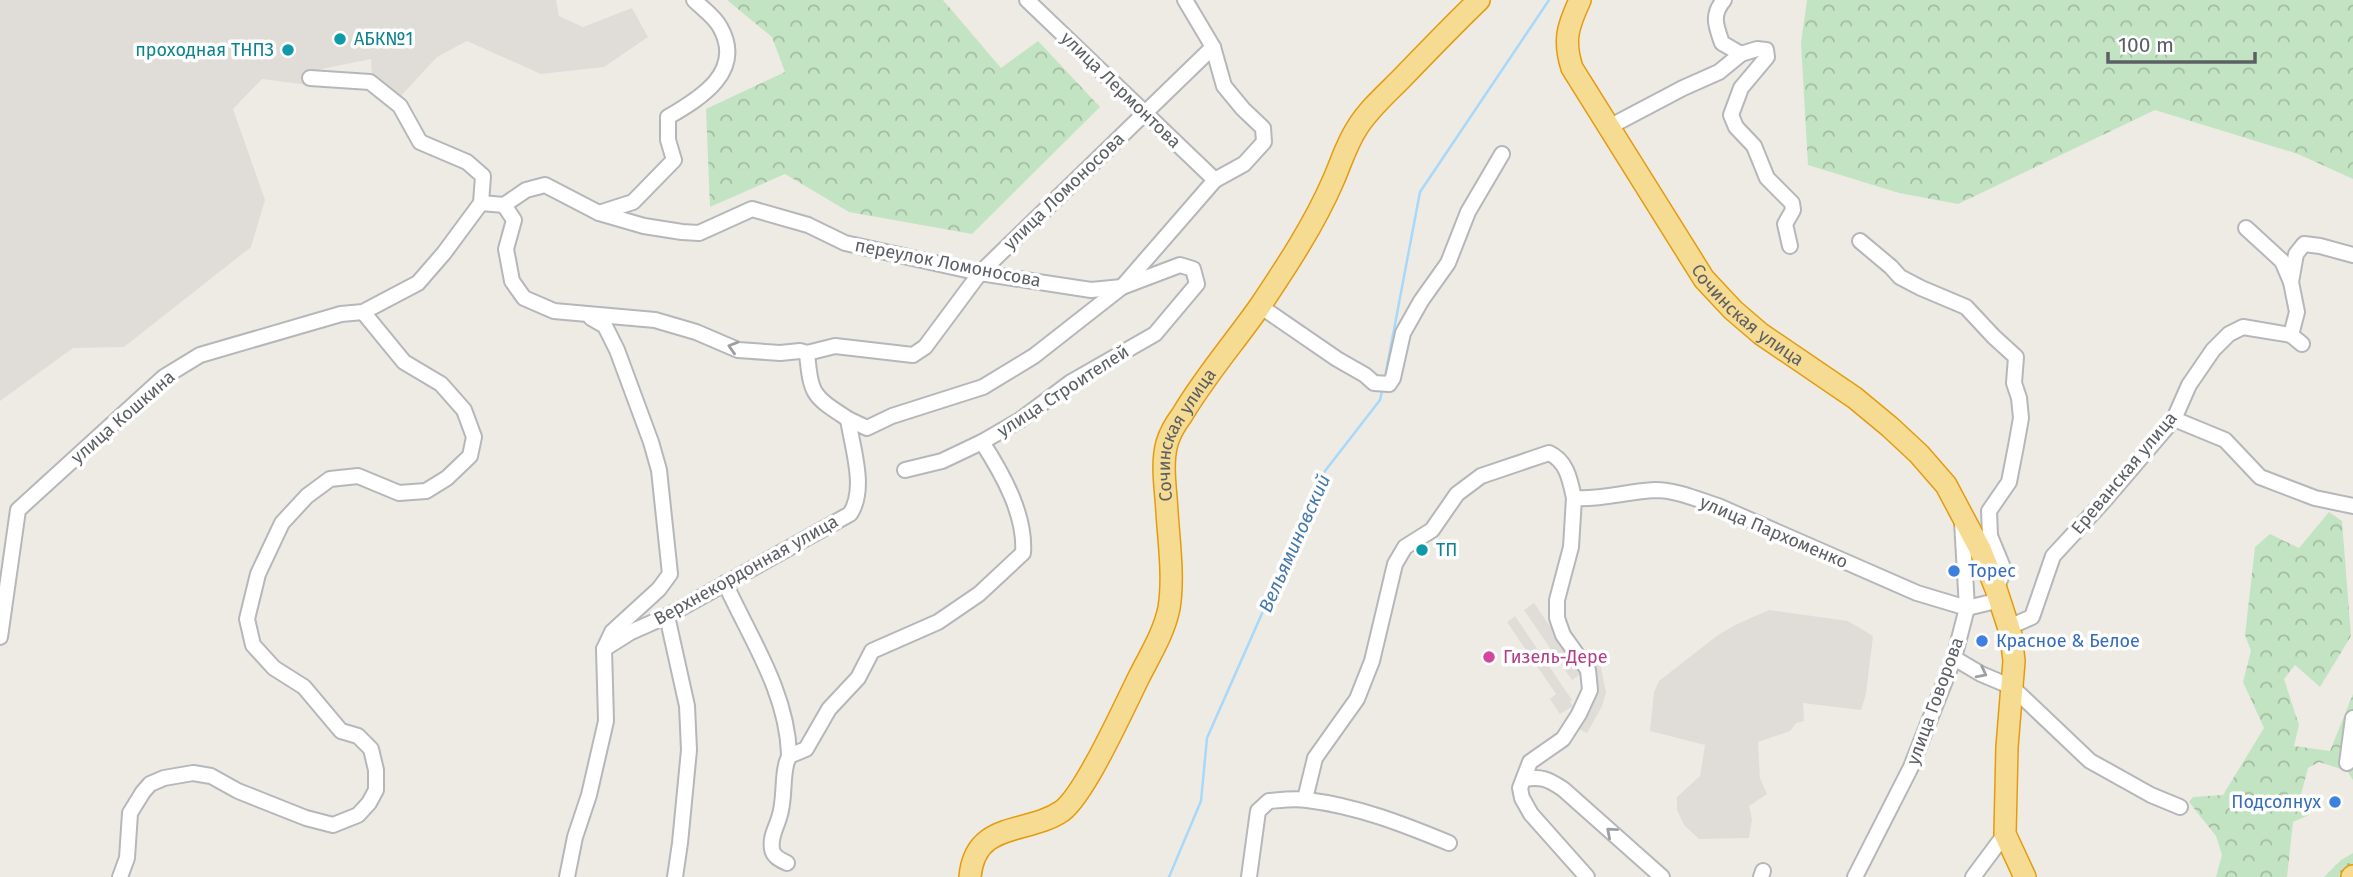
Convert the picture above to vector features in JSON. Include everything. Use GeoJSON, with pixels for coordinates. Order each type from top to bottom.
{"type":"FeatureCollection","features":[{"type":"Feature","properties":{"kind":"highway","name":"Сочинская улица"},"geometry":{"type":"LineString","coordinates":[[970,877],[974,855],[978,849],[995,835],[1049,818],[1068,806],[1084,783],[1148,661],[1168,610],[1170,592],[1165,480],[1168,439],[1190,401],[1260,306],[1299,243],[1326,195],[1358,126],[1479,0]]}},
{"type":"Feature","properties":{"kind":"highway","name":"Сочинская улица"},"geometry":{"type":"LineString","coordinates":[[1580,0],[1567,31],[1567,50],[1573,68],[1704,279],[1733,310],[1761,334],[1855,398],[1909,445],[1946,485],[1961,513],[1998,595],[2009,627],[2014,661],[2007,747],[2005,834],[2025,877]]}},
{"type":"Feature","properties":{"kind":"street"},"geometry":{"type":"LineString","coordinates":[[599,213],[633,202],[674,160],[668,140],[668,117],[698,99],[725,70],[729,50],[720,26],[694,0]]}},
{"type":"Feature","properties":{"kind":"street","name":"улица Лермонтова"},"geometry":{"type":"LineString","coordinates":[[1027,0],[1215,180]]}},
{"type":"Feature","properties":{"kind":"street"},"geometry":{"type":"LineString","coordinates":[[804,352],[810,385],[818,399],[867,428],[892,416],[983,387],[1034,356],[1122,287],[1215,180],[1244,164],[1264,142],[1263,128],[1224,86],[1213,47],[1185,0]]}},
{"type":"Feature","properties":{"kind":"street"},"geometry":{"type":"LineString","coordinates":[[1724,0],[1715,11],[1715,23],[1722,43],[1741,54]]}},
{"type":"Feature","properties":{"kind":"street","name":"улица Ломоносова"},"geometry":{"type":"LineString","coordinates":[[504,205],[514,220],[506,249],[512,281],[524,298],[554,312],[656,320],[696,332],[738,350],[780,353],[835,346],[913,355],[925,347],[980,273],[1213,47]]}},
{"type":"Feature","properties":{"kind":"street"},"geometry":{"type":"LineString","coordinates":[[1609,127],[1719,72],[1741,54],[1757,49],[1766,50],[1767,57],[1741,88],[1731,115],[1736,127],[1754,146],[1767,178],[1792,203],[1793,210],[1785,224],[1790,246]]}},
{"type":"Feature","properties":{"kind":"street"},"geometry":{"type":"LineString","coordinates":[[310,78],[370,82],[400,106],[420,142],[467,162],[483,176],[481,203],[504,205]]}},
{"type":"Feature","properties":{"kind":"street"},"geometry":{"type":"LineString","coordinates":[[1260,306],[1376,383],[1389,384],[1393,378],[1403,332],[1448,263],[1468,212],[1502,154]]}},
{"type":"Feature","properties":{"kind":"street","name":"переулок Ломоносова"},"geometry":{"type":"LineString","coordinates":[[504,205],[526,190],[545,185],[599,213],[644,226],[699,233],[752,209],[808,225],[845,243],[980,273],[1091,290],[1122,287]]}},
{"type":"Feature","properties":{"kind":"street","name":"улица Кошкина"},"geometry":{"type":"LineString","coordinates":[[0,637],[18,510],[164,377],[200,355],[341,314],[363,312],[418,283],[481,203]]}},
{"type":"Feature","properties":{"kind":"street","name":"Ереванская улица"},"geometry":{"type":"LineString","coordinates":[[2009,627],[2032,617],[2053,556],[2174,419],[2189,385],[2213,350],[2229,334],[2243,327],[2296,340],[2297,312],[2291,282],[2272,249],[2246,228]]}},
{"type":"Feature","properties":{"kind":"street","name":"Сочинская улица"},"geometry":{"type":"LineString","coordinates":[[1860,241],[1900,277],[1966,307],[2016,357],[2014,383],[2021,418],[2009,482],[1989,511],[1990,536],[2004,570],[1998,595]]}},
{"type":"Feature","properties":{"kind":"street"},"geometry":{"type":"LineString","coordinates":[[2291,282],[2296,254],[2304,244],[2353,255]]}},
{"type":"Feature","properties":{"kind":"street","name":"улица Строителей"},"geometry":{"type":"LineString","coordinates":[[905,470],[942,461],[982,443],[1020,420],[1071,382],[1155,334],[1197,284],[1193,269],[1180,265],[1122,287]]}},
{"type":"Feature","properties":{"kind":"street"},"geometry":{"type":"LineString","coordinates":[[120,877],[127,858],[130,813],[150,784],[164,778],[193,773],[211,776],[238,791],[306,818],[334,825],[358,815],[376,790],[376,770],[371,749],[358,736],[341,731],[304,687],[274,668],[253,645],[247,619],[258,574],[282,523],[307,496],[330,479],[358,476],[399,493],[426,491],[447,478],[470,456],[474,437],[464,410],[441,384],[404,362],[363,312]]}},
{"type":"Feature","properties":{"kind":"street"},"geometry":{"type":"LineString","coordinates":[[567,877],[606,721],[604,649],[612,632],[659,589],[670,573],[659,470],[651,442],[617,350],[605,326],[586,316]]}},
{"type":"Feature","properties":{"kind":"street","name":"Верхнекордонная улица"},"geometry":{"type":"LineString","coordinates":[[604,649],[850,514],[855,505],[858,483],[848,419]]}},
{"type":"Feature","properties":{"kind":"street"},"geometry":{"type":"LineString","coordinates":[[2174,419],[2225,440],[2259,477],[2315,498],[2353,506]]}},
{"type":"Feature","properties":{"kind":"street","name":"улица Строителей"},"geometry":{"type":"LineString","coordinates":[[789,756],[806,749],[829,709],[858,678],[872,652],[938,622],[979,594],[1023,553],[1024,537],[1013,502],[996,464],[982,443]]}},
{"type":"Feature","properties":{"kind":"street"},"geometry":{"type":"LineString","coordinates":[[1304,799],[1315,758],[1357,699],[1372,661],[1395,564],[1405,547],[1432,530],[1457,494],[1481,476],[1549,453],[1559,457],[1568,473],[1574,498],[1571,547],[1556,600],[1557,618],[1563,635],[1588,670],[1590,690],[1563,739],[1530,762],[1520,788],[1531,814],[1587,877]]}},
{"type":"Feature","properties":{"kind":"street","name":"улица Пархоменко"},"geometry":{"type":"LineString","coordinates":[[1574,498],[1592,499],[1657,490],[1685,495],[1718,506],[1917,593],[1967,608]]}},
{"type":"Feature","properties":{"kind":"street","name":"улица Говорова"},"geometry":{"type":"LineString","coordinates":[[1855,877],[1911,767],[1954,658],[1967,608],[1961,513]]}},
{"type":"Feature","properties":{"kind":"street"},"geometry":{"type":"LineString","coordinates":[[725,583],[771,674],[783,719],[789,756],[779,820],[773,829],[772,850],[775,857],[787,863]]}},
{"type":"Feature","properties":{"kind":"street"},"geometry":{"type":"LineString","coordinates":[[1967,608],[1998,595]]}},
{"type":"Feature","properties":{"kind":"street"},"geometry":{"type":"LineString","coordinates":[[667,616],[687,706],[689,750],[675,877]]}},
{"type":"Feature","properties":{"kind":"street"},"geometry":{"type":"LineString","coordinates":[[1954,658],[1981,674],[2012,687],[2090,761],[2151,795],[2180,807]]}},
{"type":"Feature","properties":{"kind":"street"},"geometry":{"type":"LineString","coordinates":[[2347,763],[2353,718]]}},
{"type":"Feature","properties":{"kind":"street"},"geometry":{"type":"LineString","coordinates":[[1524,779],[1547,778],[1563,789],[1662,877]]}},
{"type":"Feature","properties":{"kind":"street"},"geometry":{"type":"LineString","coordinates":[[1249,877],[1258,811],[1269,801],[1304,799],[1353,808],[1449,843]]}},
{"type":"Feature","properties":{"kind":"street"},"geometry":{"type":"LineString","coordinates":[[1973,877],[2005,834]]}},
{"type":"Feature","properties":{"kind":"shaded area"},"geometry":{"type":"Polygon","coordinates":[[[0,0],[556,0],[559,16],[583,27],[632,8],[648,37],[604,67],[541,74],[467,41],[437,57],[400,97],[372,75],[371,59],[312,71],[308,85],[262,79],[233,109],[265,200],[251,247],[124,347],[73,348],[0,401],[0,0]]]}},
{"type":"Feature","properties":{"kind":"shaded area"},"geometry":{"type":"Polygon","coordinates":[[[1534,603],[1582,673],[1572,680],[1524,610],[1534,603]]]}},
{"type":"Feature","properties":{"kind":"shaded area"},"geometry":{"type":"Polygon","coordinates":[[[1769,610],[1848,621],[1873,636],[1866,694],[1861,710],[1803,703],[1804,721],[1796,723],[1790,731],[1758,742],[1760,778],[1767,794],[1749,806],[1752,819],[1749,838],[1699,839],[1684,825],[1677,810],[1677,797],[1700,776],[1705,745],[1650,731],[1654,692],[1659,681],[1718,635],[1769,610]]]}},
{"type":"Feature","properties":{"kind":"shaded area"},"geometry":{"type":"Polygon","coordinates":[[[1515,616],[1572,700],[1570,702],[1573,706],[1560,714],[1550,699],[1556,694],[1507,622],[1515,616]]]}},
{"type":"Feature","properties":{"kind":"shaded area"},"geometry":{"type":"Polygon","coordinates":[[[1600,663],[1606,693],[1587,733],[1579,729],[1598,693],[1592,665],[1600,663]]]}},
{"type":"Feature","properties":{"kind":"green space"},"geometry":{"type":"Polygon","coordinates":[[[727,0],[943,0],[1001,68],[1038,41],[1100,107],[972,234],[849,212],[785,174],[710,207],[706,109],[785,72],[772,37],[727,0]]]}},
{"type":"Feature","properties":{"kind":"green space"},"geometry":{"type":"Polygon","coordinates":[[[1807,0],[2353,0],[2353,179],[2298,154],[2155,110],[1958,204],[1899,193],[1808,165],[1801,43],[1807,0]]]}},
{"type":"Feature","properties":{"kind":"green space"},"geometry":{"type":"Polygon","coordinates":[[[2329,512],[2342,521],[2351,636],[2320,687],[2295,665],[2284,679],[2299,725],[2294,746],[2330,751],[2353,694],[2353,780],[2347,771],[2319,762],[2308,768],[2300,798],[2309,815],[2293,822],[2287,877],[2216,877],[2222,855],[2216,836],[2189,802],[2193,797],[2223,795],[2264,728],[2243,682],[2251,651],[2245,635],[2255,547],[2270,534],[2299,548],[2329,512]]]}},
{"type":"Feature","properties":{"kind":"green space"},"geometry":{"type":"Polygon","coordinates":[[[2353,853],[2353,869],[2342,877],[2324,877],[2341,860],[2353,853]]]}},
{"type":"Feature","properties":{"kind":"waterway","name":"Вельяминовский"},"geometry":{"type":"LineString","coordinates":[[1385,377],[1420,192],[1549,0]]}},
{"type":"Feature","properties":{"kind":"waterway","name":"Вельяминовский"},"geometry":{"type":"LineString","coordinates":[[1169,877],[1201,801],[1207,738],[1325,471],[1380,400],[1383,387]]}},
{"type":"Feature","properties":{"kind":"place","name":"АБК№1"},"geometry":{"type":"Point","coordinates":[340,39]}},
{"type":"Feature","properties":{"kind":"place","name":"проходная ТНПЗ"},"geometry":{"type":"Point","coordinates":[288,50]}},
{"type":"Feature","properties":{"kind":"place","name":"ТП"},"geometry":{"type":"Point","coordinates":[1422,550]}},
{"type":"Feature","properties":{"kind":"place","name":"Торес"},"geometry":{"type":"Point","coordinates":[1954,571]}},
{"type":"Feature","properties":{"kind":"place","name":"Красное & Белое"},"geometry":{"type":"Point","coordinates":[1982,641]}},
{"type":"Feature","properties":{"kind":"place","name":"Гизель-Дере"},"geometry":{"type":"Point","coordinates":[1489,657]}},
{"type":"Feature","properties":{"kind":"place","name":"Подсолнух"},"geometry":{"type":"Point","coordinates":[2335,802]}}]}
